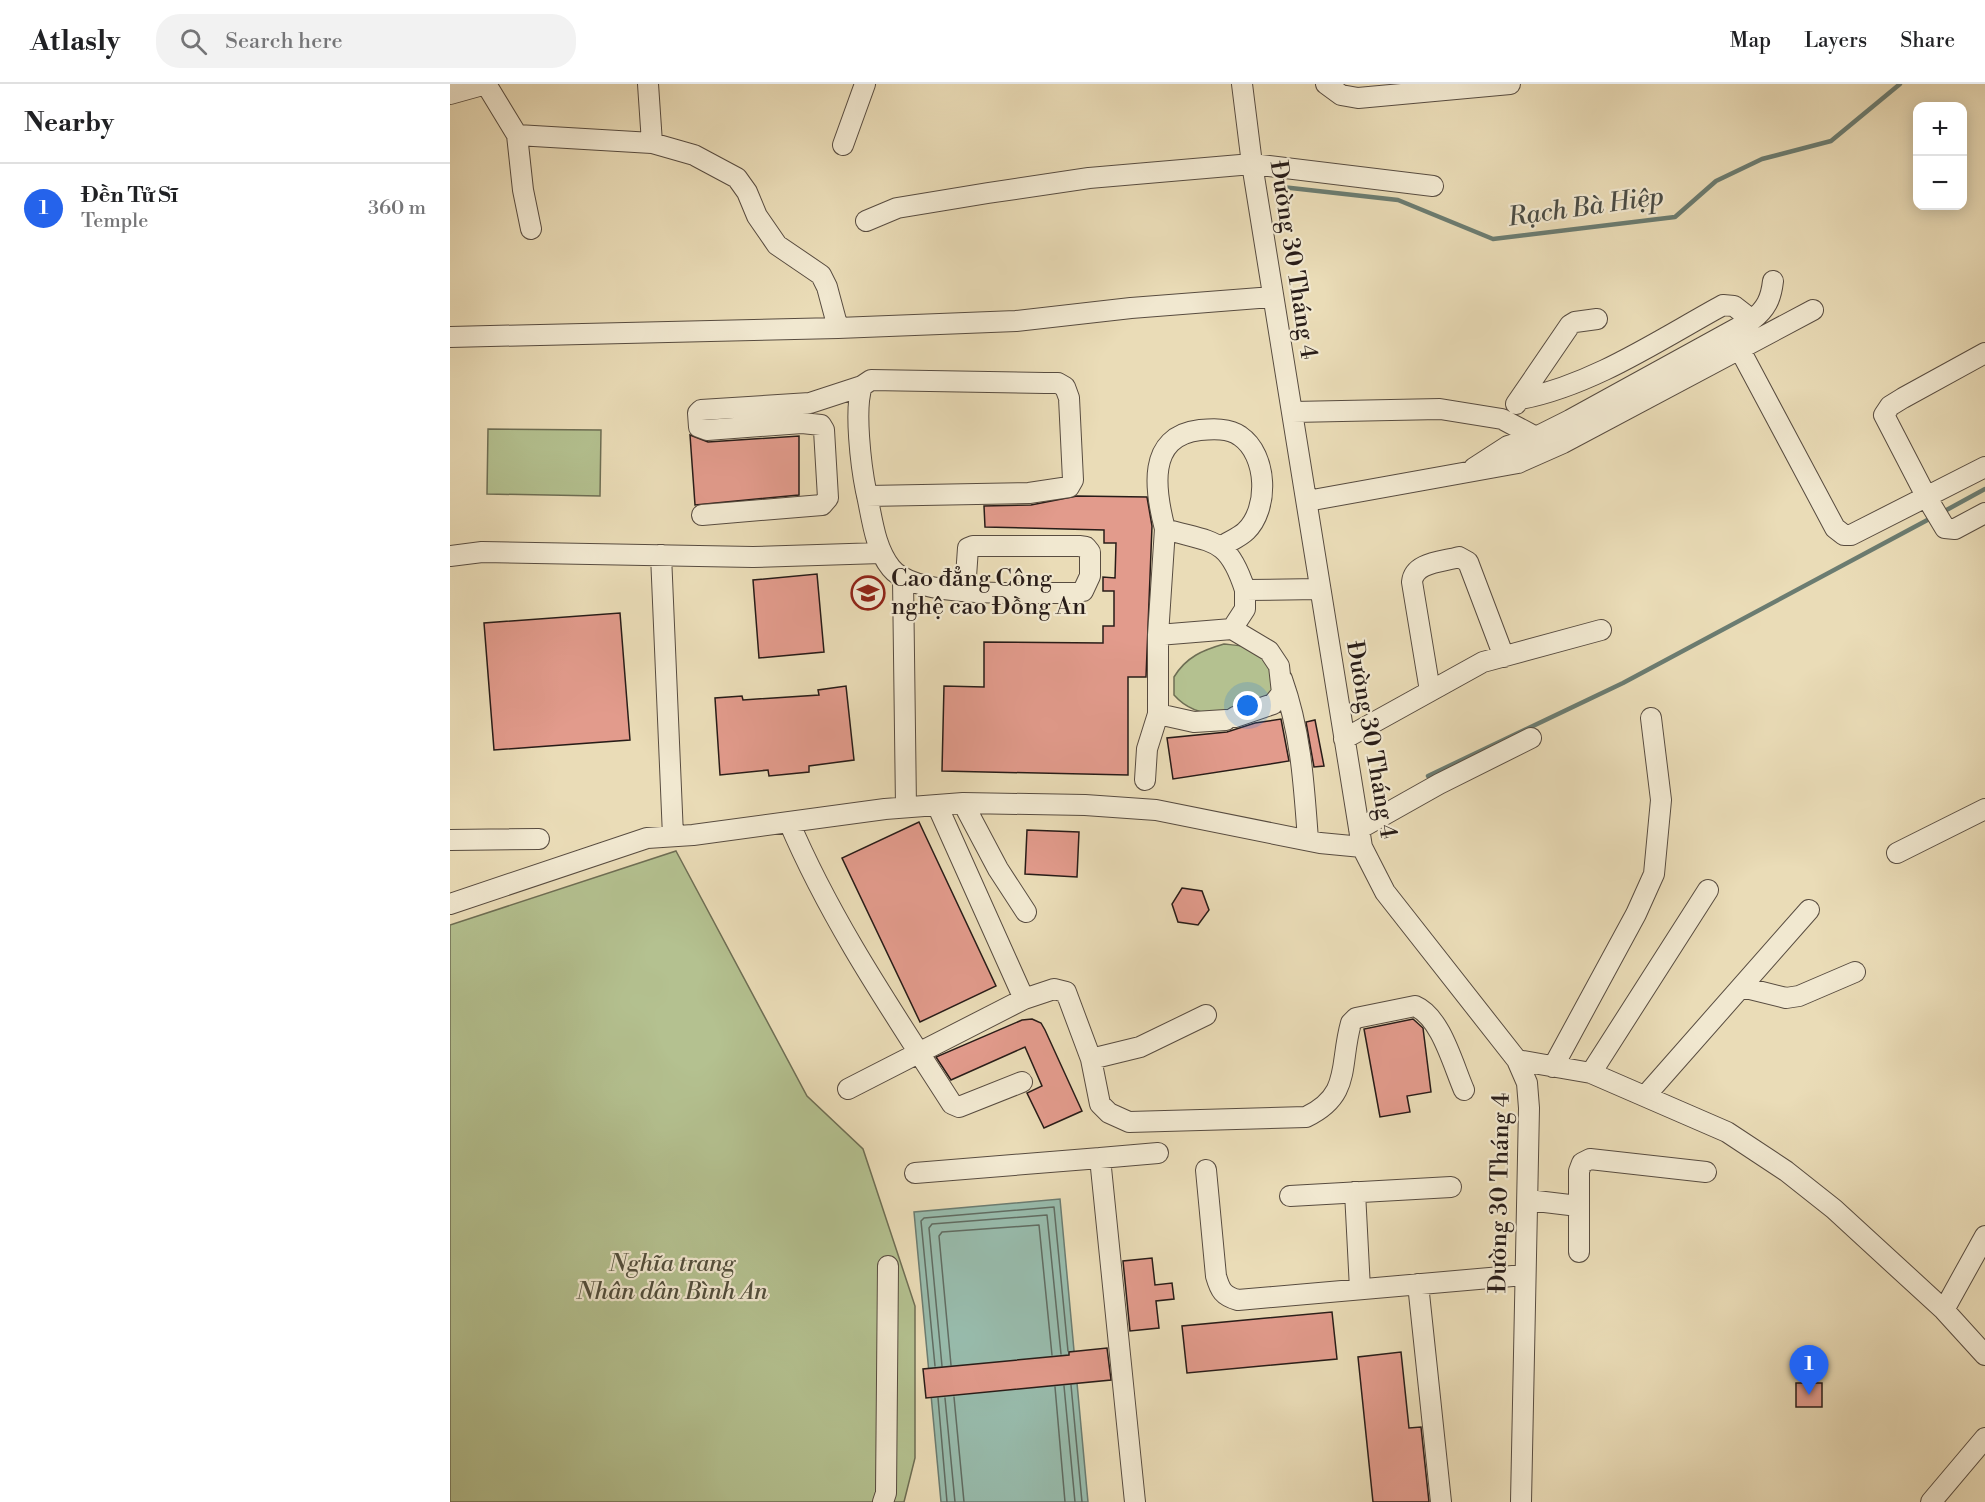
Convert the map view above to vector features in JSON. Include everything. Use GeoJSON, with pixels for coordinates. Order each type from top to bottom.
{"type":"FeatureCollection","features":[{"type":"Feature","properties":{"kind":"street"},"geometry":{"type":"LineString","coordinates":[[450,94],[486,84],[517,135],[523,190],[531,229]]}},
{"type":"Feature","properties":{"kind":"street"},"geometry":{"type":"LineString","coordinates":[[648,84],[652,144]]}},
{"type":"Feature","properties":{"kind":"street"},"geometry":{"type":"LineString","coordinates":[[843,145],[865,84]]}},
{"type":"Feature","properties":{"kind":"street","name":"Đường 30 Tháng 4"},"geometry":{"type":"LineString","coordinates":[[1242,84],[1252,165],[1361,838],[1385,892],[1517,1060],[1527,1083],[1528,1200],[1524,1275],[1521,1502]]}},
{"type":"Feature","properties":{"kind":"street"},"geometry":{"type":"LineString","coordinates":[[1326,84],[1341,95],[1358,98],[1510,84]]}},
{"type":"Feature","properties":{"kind":"street"},"geometry":{"type":"LineString","coordinates":[[517,135],[652,144],[694,155],[737,178],[747,192],[757,216],[777,245],[821,275],[838,328]]}},
{"type":"Feature","properties":{"kind":"street"},"geometry":{"type":"LineString","coordinates":[[866,221],[897,208],[1089,178],[1252,165],[1433,186]]}},
{"type":"Feature","properties":{"kind":"street"},"geometry":{"type":"LineString","coordinates":[[1466,472],[1508,446],[1536,437],[1752,320],[1763,312],[1769,303],[1773,281]]}},
{"type":"Feature","properties":{"kind":"street"},"geometry":{"type":"LineString","coordinates":[[450,337],[838,328],[1016,321],[1131,308],[1273,297]]}},
{"type":"Feature","properties":{"kind":"street"},"geometry":{"type":"LineString","coordinates":[[1521,399],[1542,395],[1597,373],[1723,305],[1734,306],[1752,320]]}},
{"type":"Feature","properties":{"kind":"street"},"geometry":{"type":"LineString","coordinates":[[1307,501],[1518,463],[1563,443],[1813,310]]}},
{"type":"Feature","properties":{"kind":"street"},"geometry":{"type":"LineString","coordinates":[[1502,419],[1521,399],[1570,325],[1575,321],[1598,319]]}},
{"type":"Feature","properties":{"kind":"street"},"geometry":{"type":"LineString","coordinates":[[1739,348],[1839,532],[1851,535],[1928,502],[1985,467]]}},
{"type":"Feature","properties":{"kind":"street"},"geometry":{"type":"LineString","coordinates":[[1985,353],[1890,406],[1884,415],[1928,502],[1945,528],[1955,529],[1985,513]]}},
{"type":"Feature","properties":{"kind":"street"},"geometry":{"type":"LineString","coordinates":[[702,515],[822,505],[828,498],[824,429],[821,425],[802,423],[707,430],[699,427],[698,413],[701,410],[810,403],[862,386],[871,380],[1058,383],[1065,387],[1069,398],[1073,480],[1069,487],[1062,490],[1029,493],[867,496]]}},
{"type":"Feature","properties":{"kind":"street"},"geometry":{"type":"LineString","coordinates":[[862,386],[860,392],[861,459],[867,496],[881,553],[891,569],[903,579],[940,590],[965,591],[1072,593],[1083,591],[1090,576],[1090,552],[1079,546],[973,546],[969,548],[966,555],[965,591]]}},
{"type":"Feature","properties":{"kind":"street"},"geometry":{"type":"LineString","coordinates":[[1293,412],[1440,409],[1502,419],[1536,437]]}},
{"type":"Feature","properties":{"kind":"street"},"geometry":{"type":"LineString","coordinates":[[1145,780],[1147,749],[1158,714],[1158,635],[1165,529],[1156,488],[1159,458],[1173,441],[1195,431],[1218,429],[1240,436],[1252,449],[1263,493],[1257,515],[1246,532],[1222,546]]}},
{"type":"Feature","properties":{"kind":"street"},"geometry":{"type":"LineString","coordinates":[[1165,529],[1222,546],[1238,567],[1245,590],[1245,609],[1232,629]]}},
{"type":"Feature","properties":{"kind":"street"},"geometry":{"type":"LineString","coordinates":[[450,556],[482,552],[753,557],[881,553]]}},
{"type":"Feature","properties":{"kind":"street"},"geometry":{"type":"LineString","coordinates":[[661,555],[673,836]]}},
{"type":"Feature","properties":{"kind":"street"},"geometry":{"type":"LineString","coordinates":[[1430,691],[1412,582],[1413,574],[1419,568],[1459,557],[1468,562],[1504,657]]}},
{"type":"Feature","properties":{"kind":"street"},"geometry":{"type":"LineString","coordinates":[[903,579],[906,807]]}},
{"type":"Feature","properties":{"kind":"street"},"geometry":{"type":"LineString","coordinates":[[1245,590],[1319,589]]}},
{"type":"Feature","properties":{"kind":"street"},"geometry":{"type":"LineString","coordinates":[[1158,635],[1232,629],[1269,651],[1279,666],[1294,713],[1299,740],[1308,840]]}},
{"type":"Feature","properties":{"kind":"street"},"geometry":{"type":"LineString","coordinates":[[1344,739],[1483,662],[1601,630]]}},
{"type":"Feature","properties":{"kind":"street"},"geometry":{"type":"LineString","coordinates":[[1158,714],[1176,720],[1194,722],[1231,718],[1273,704],[1281,693],[1282,679]]}},
{"type":"Feature","properties":{"kind":"street"},"geometry":{"type":"LineString","coordinates":[[1553,1067],[1636,914],[1654,874],[1661,800],[1651,718]]}},
{"type":"Feature","properties":{"kind":"street"},"geometry":{"type":"LineString","coordinates":[[450,904],[647,838],[906,807],[963,803],[1084,805],[1156,810],[1308,840],[1361,838],[1439,784],[1532,738]]}},
{"type":"Feature","properties":{"kind":"street"},"geometry":{"type":"LineString","coordinates":[[963,803],[998,868],[1026,912]]}},
{"type":"Feature","properties":{"kind":"street"},"geometry":{"type":"LineString","coordinates":[[937,805],[1024,999]]}},
{"type":"Feature","properties":{"kind":"street"},"geometry":{"type":"LineString","coordinates":[[1897,853],[1985,810]]}},
{"type":"Feature","properties":{"kind":"street"},"geometry":{"type":"LineString","coordinates":[[789,822],[813,879],[887,1006],[955,1107],[1022,1082]]}},
{"type":"Feature","properties":{"kind":"street"},"geometry":{"type":"LineString","coordinates":[[450,840],[539,839]]}},
{"type":"Feature","properties":{"kind":"street"},"geometry":{"type":"LineString","coordinates":[[1591,1073],[1708,890]]}},
{"type":"Feature","properties":{"kind":"street"},"geometry":{"type":"LineString","coordinates":[[1646,1095],[1809,910]]}},
{"type":"Feature","properties":{"kind":"street"},"geometry":{"type":"LineString","coordinates":[[1742,987],[1793,997],[1812,992],[1855,972]]}},
{"type":"Feature","properties":{"kind":"street"},"geometry":{"type":"LineString","coordinates":[[848,1089],[1024,999],[1054,989],[1066,992],[1091,1059],[1100,1104],[1109,1113],[1129,1122],[1306,1117],[1321,1110],[1340,1088],[1351,1023],[1356,1018],[1415,1006],[1424,1010],[1435,1023],[1464,1090]]}},
{"type":"Feature","properties":{"kind":"street"},"geometry":{"type":"LineString","coordinates":[[1091,1059],[1140,1047],[1206,1015]]}},
{"type":"Feature","properties":{"kind":"street"},"geometry":{"type":"LineString","coordinates":[[1517,1060],[1591,1073],[1727,1132],[1786,1171],[1834,1209],[1944,1310],[1985,1354]]}},
{"type":"Feature","properties":{"kind":"street"},"geometry":{"type":"LineString","coordinates":[[915,1173],[1158,1153]]}},
{"type":"Feature","properties":{"kind":"street"},"geometry":{"type":"LineString","coordinates":[[1100,1158],[1135,1502]]}},
{"type":"Feature","properties":{"kind":"street"},"geometry":{"type":"LineString","coordinates":[[1579,1252],[1579,1171],[1582,1163],[1590,1159],[1706,1172]]}},
{"type":"Feature","properties":{"kind":"street"},"geometry":{"type":"LineString","coordinates":[[1206,1170],[1216,1276],[1220,1289],[1227,1297],[1238,1300],[1524,1275]]}},
{"type":"Feature","properties":{"kind":"street"},"geometry":{"type":"LineString","coordinates":[[1290,1196],[1451,1187]]}},
{"type":"Feature","properties":{"kind":"street"},"geometry":{"type":"LineString","coordinates":[[1355,1192],[1360,1289]]}},
{"type":"Feature","properties":{"kind":"street"},"geometry":{"type":"LineString","coordinates":[[1528,1200],[1578,1206]]}},
{"type":"Feature","properties":{"kind":"street"},"geometry":{"type":"LineString","coordinates":[[1944,1310],[1985,1236]]}},
{"type":"Feature","properties":{"kind":"street"},"geometry":{"type":"LineString","coordinates":[[883,1502],[886,1469],[888,1266]]}},
{"type":"Feature","properties":{"kind":"street"},"geometry":{"type":"LineString","coordinates":[[1418,1284],[1441,1502]]}},
{"type":"Feature","properties":{"kind":"street"},"geometry":{"type":"LineString","coordinates":[[1931,1502],[1985,1438]]}},
{"type":"Feature","properties":{"kind":"green space"},"geometry":{"type":"Polygon","coordinates":[[[488,429],[601,430],[600,496],[487,494],[488,429]]]}},
{"type":"Feature","properties":{"kind":"green space"},"geometry":{"type":"Polygon","coordinates":[[[1224,644],[1255,649],[1271,662],[1277,670],[1271,696],[1248,709],[1221,714],[1196,710],[1184,704],[1174,695],[1174,677],[1184,664],[1196,655],[1224,644]]]}},
{"type":"Feature","properties":{"kind":"green space","name":"Nghĩa trang Nhân dân Bình An"},"geometry":{"type":"Polygon","coordinates":[[[676,851],[807,1096],[863,1149],[915,1306],[915,1458],[904,1502],[450,1502],[450,925],[676,851]]]}},
{"type":"Feature","properties":{"kind":"water"},"geometry":{"type":"Polygon","coordinates":[[[1060,1199],[1088,1502],[941,1502],[914,1212],[1060,1199]]]}},
{"type":"Feature","properties":{"kind":"building"},"geometry":{"type":"Polygon","coordinates":[[[690,435],[708,442],[799,436],[799,495],[695,505],[690,435]]]}},
{"type":"Feature","properties":{"kind":"building"},"geometry":{"type":"Polygon","coordinates":[[[1077,496],[1147,497],[1152,526],[1146,677],[1128,677],[1128,775],[942,771],[944,686],[984,687],[984,642],[1103,643],[1103,626],[1114,626],[1114,591],[1103,591],[1103,577],[1115,578],[1116,543],[1104,543],[1104,530],[985,527],[984,506],[1031,505],[1077,496]]]}},
{"type":"Feature","properties":{"kind":"building"},"geometry":{"type":"Polygon","coordinates":[[[817,574],[824,652],[759,658],[753,580],[817,574]]]}},
{"type":"Feature","properties":{"kind":"building"},"geometry":{"type":"Polygon","coordinates":[[[620,613],[630,740],[494,750],[484,623],[620,613]]]}},
{"type":"Feature","properties":{"kind":"building"},"geometry":{"type":"Polygon","coordinates":[[[846,686],[854,760],[809,766],[809,772],[769,776],[768,770],[720,775],[715,698],[742,696],[743,700],[819,695],[818,690],[846,686]]]}},
{"type":"Feature","properties":{"kind":"building"},"geometry":{"type":"Polygon","coordinates":[[[1281,719],[1289,761],[1173,779],[1167,738],[1227,732],[1255,723],[1281,719]]]}},
{"type":"Feature","properties":{"kind":"building"},"geometry":{"type":"Polygon","coordinates":[[[1315,720],[1324,766],[1314,767],[1306,722],[1315,720]]]}},
{"type":"Feature","properties":{"kind":"building"},"geometry":{"type":"Polygon","coordinates":[[[919,822],[996,986],[920,1022],[842,858],[919,822]]]}},
{"type":"Feature","properties":{"kind":"building"},"geometry":{"type":"Polygon","coordinates":[[[1027,830],[1079,832],[1077,877],[1025,874],[1027,830]]]}},
{"type":"Feature","properties":{"kind":"building"},"geometry":{"type":"Polygon","coordinates":[[[1182,888],[1202,891],[1209,910],[1198,925],[1178,922],[1172,904],[1182,888]]]}},
{"type":"Feature","properties":{"kind":"building"},"geometry":{"type":"Polygon","coordinates":[[[1032,1019],[1041,1023],[1045,1030],[1082,1111],[1044,1128],[1027,1093],[1042,1086],[1025,1047],[951,1080],[936,1057],[1022,1020],[1032,1019]]]}},
{"type":"Feature","properties":{"kind":"building"},"geometry":{"type":"Polygon","coordinates":[[[1413,1019],[1423,1028],[1431,1092],[1407,1096],[1410,1112],[1380,1117],[1364,1029],[1413,1019]]]}},
{"type":"Feature","properties":{"kind":"building"},"geometry":{"type":"Polygon","coordinates":[[[1152,1258],[1155,1285],[1172,1283],[1174,1299],[1156,1301],[1159,1328],[1130,1331],[1123,1261],[1152,1258]]]}},
{"type":"Feature","properties":{"kind":"building"},"geometry":{"type":"Polygon","coordinates":[[[1332,1312],[1337,1359],[1187,1373],[1182,1326],[1332,1312]]]}},
{"type":"Feature","properties":{"kind":"building"},"geometry":{"type":"Polygon","coordinates":[[[1107,1348],[1111,1380],[926,1398],[923,1369],[1069,1355],[1069,1352],[1107,1348]]]}},
{"type":"Feature","properties":{"kind":"building"},"geometry":{"type":"Polygon","coordinates":[[[1401,1352],[1409,1428],[1421,1427],[1429,1502],[1373,1502],[1358,1357],[1401,1352]]]}},
{"type":"Feature","properties":{"kind":"building"},"geometry":{"type":"Polygon","coordinates":[[[1796,1383],[1822,1383],[1822,1407],[1796,1407],[1796,1383]]]}},
{"type":"Feature","properties":{"kind":"waterway","name":"Rạch Bà Hiệp"},"geometry":{"type":"LineString","coordinates":[[1282,187],[1398,200],[1493,239],[1675,217],[1716,181],[1762,159],[1831,141],[1900,84]]}},
{"type":"Feature","properties":{"kind":"waterway"},"geometry":{"type":"LineString","coordinates":[[1941,513],[1985,489]]}},
{"type":"Feature","properties":{"kind":"waterway"},"geometry":{"type":"LineString","coordinates":[[1428,776],[1623,683],[1933,517]]}},
{"type":"Feature","properties":{"kind":"place","name":"Cao đẳng Công nghệ cao Đồng An"},"geometry":{"type":"Point","coordinates":[868,593]}},
{"type":"Feature","properties":{"kind":"place","name":"Đền Tử Sĩ"},"geometry":{"type":"Point","coordinates":[1809,1395]}}]}
